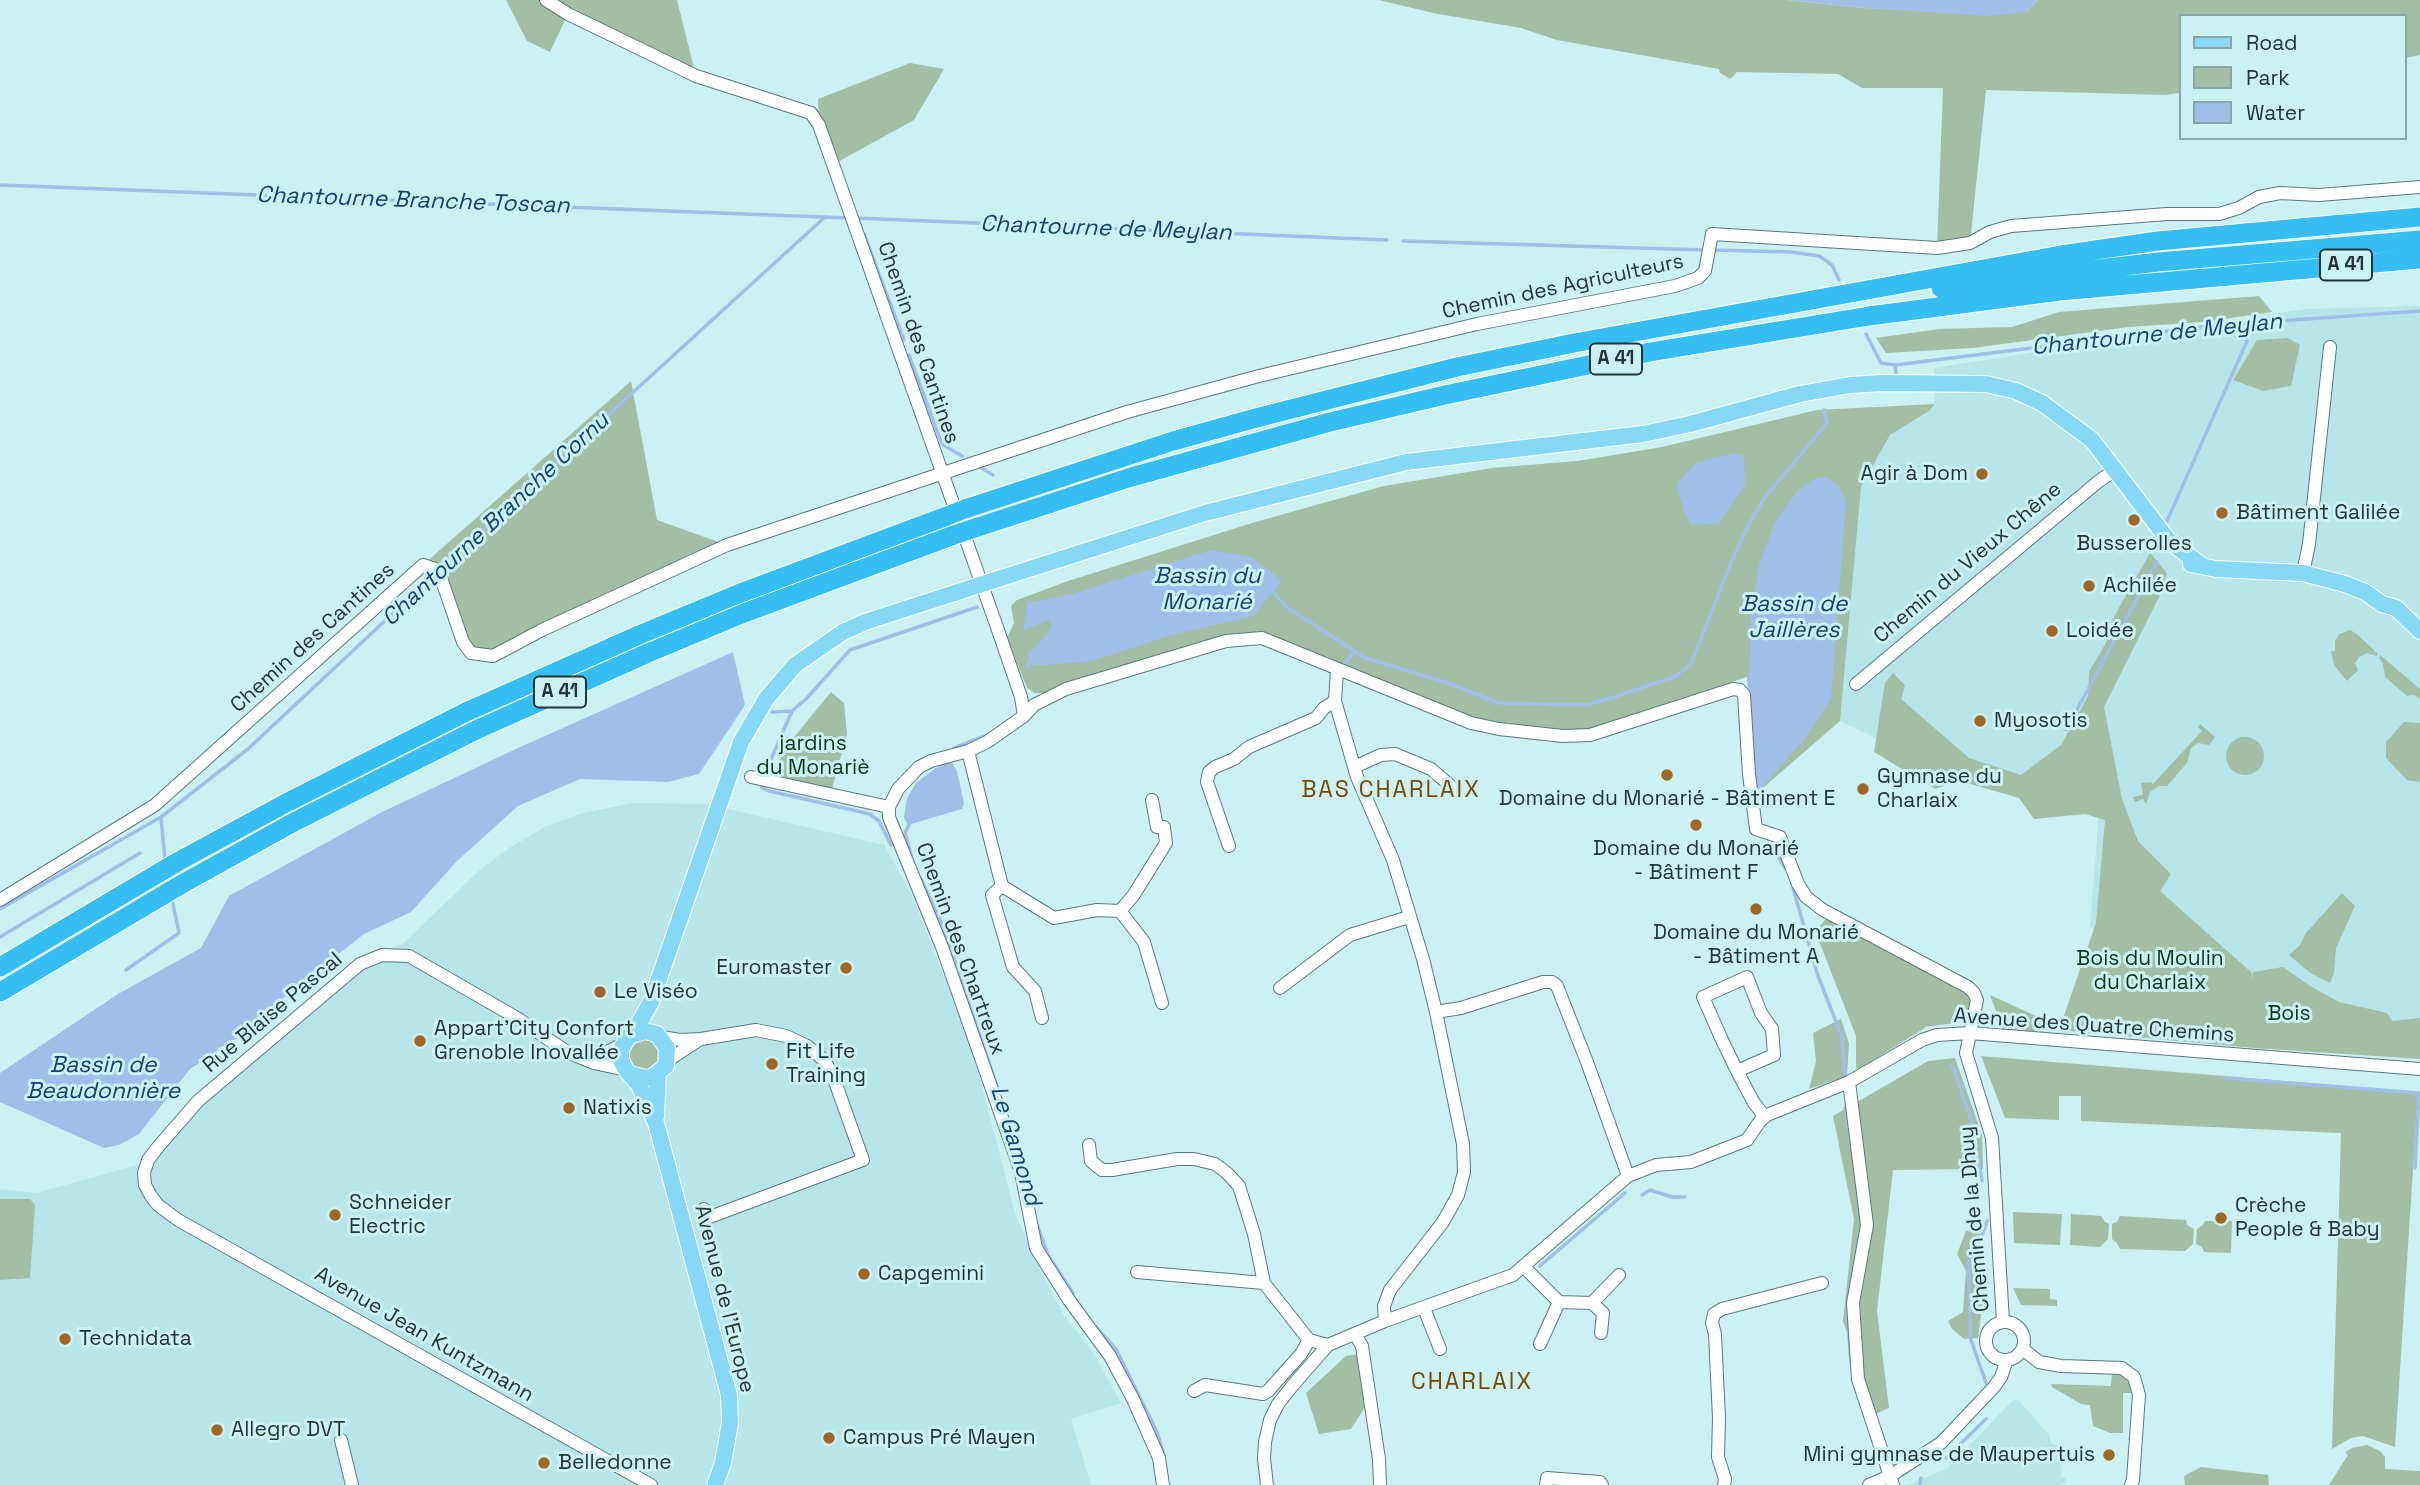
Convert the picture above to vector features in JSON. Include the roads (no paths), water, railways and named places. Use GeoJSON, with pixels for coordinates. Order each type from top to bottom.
{"type":"FeatureCollection","features":[{"type":"Feature","properties":{"kind":"highway"},"geometry":{"type":"LineString","coordinates":[[1574,343],[2061,255],[2170,240],[2420,217]]}},
{"type":"Feature","properties":{"kind":"highway","name":"A 41"},"geometry":{"type":"LineString","coordinates":[[0,968],[179,861],[393,748],[558,670],[738,594],[965,509],[1173,441],[1457,368],[1574,343],[1856,300],[2060,273],[2208,257],[2420,240]]}},
{"type":"Feature","properties":{"kind":"highway","name":"A 41"},"geometry":{"type":"LineString","coordinates":[[0,992],[181,884],[386,775],[562,691],[756,609],[975,528],[1128,478],[1330,422],[1445,394],[1650,352],[1869,316],[2046,293],[2420,259]]}},
{"type":"Feature","properties":{"kind":"main road","name":"Avenue de l'Europe"},"geometry":{"type":"LineString","coordinates":[[715,1485],[723,1463],[730,1423],[729,1395],[656,1123],[639,1085],[621,1060],[628,1039],[651,1002],[741,742],[766,699],[794,665],[808,654],[865,622],[1205,513],[1406,462],[1643,434],[1822,390],[1883,383],[1986,384],[2016,391],[2042,403],[2081,434],[2087,445],[2112,473]]}},
{"type":"Feature","properties":{"kind":"main road"},"geometry":{"type":"LineString","coordinates":[[2112,473],[2164,550],[2184,564],[2216,569],[2303,573],[2345,584],[2365,592],[2382,604],[2396,608],[2420,631]]}},
{"type":"Feature","properties":{"kind":"main road"},"geometry":{"type":"LineString","coordinates":[[2382,604],[2388,615],[2420,644]]}},
{"type":"Feature","properties":{"kind":"main road","name":"Avenue de l'Europe"},"geometry":{"type":"LineString","coordinates":[[651,1002],[659,1036],[667,1048],[656,1123]]}},
{"type":"Feature","properties":{"kind":"main road"},"geometry":{"type":"LineString","coordinates":[[628,1039],[645,1031],[659,1036]]}},
{"type":"Feature","properties":{"kind":"main road"},"geometry":{"type":"LineString","coordinates":[[628,1072],[644,1079],[663,1068]]}},
{"type":"Feature","properties":{"kind":"street","name":"Chemin des Cantines"},"geometry":{"type":"LineString","coordinates":[[546,0],[568,14],[696,76],[811,113],[819,125],[854,220],[1021,697],[1024,716]]}},
{"type":"Feature","properties":{"kind":"street","name":"Chemin des Agriculteurs"},"geometry":{"type":"LineString","coordinates":[[943,472],[1127,412],[1259,376],[1477,324],[1675,286],[1698,278],[1705,271],[1712,234],[1937,248],[1970,243],[1990,232],[2011,226],[2167,214],[2220,214],[2259,197],[2280,194],[2319,195],[2420,187]]}},
{"type":"Feature","properties":{"kind":"street"},"geometry":{"type":"LineString","coordinates":[[2303,573],[2309,544],[2330,347]]}},
{"type":"Feature","properties":{"kind":"street","name":"Chemin des Cantines"},"geometry":{"type":"LineString","coordinates":[[0,900],[155,805],[424,565],[437,572],[463,642],[471,653],[493,656],[542,630],[727,544],[943,472]]}},
{"type":"Feature","properties":{"kind":"street","name":"Chemin du Vieux Chêne"},"geometry":{"type":"LineString","coordinates":[[1856,684],[2112,473]]}},
{"type":"Feature","properties":{"kind":"street"},"geometry":{"type":"LineString","coordinates":[[751,777],[889,807],[898,789],[919,767],[987,742],[1024,716],[1034,705],[1066,689],[1226,640],[1262,638],[1337,670],[1335,701],[1354,766],[1393,860],[1436,1012],[1457,1112],[1464,1172],[1452,1208],[1390,1290],[1384,1306],[1385,1321]]}},
{"type":"Feature","properties":{"kind":"street","name":"Chemin de la Dhuy"},"geometry":{"type":"LineString","coordinates":[[1337,670],[1471,723],[1563,736],[1590,735],[1733,689],[1740,690],[1744,695],[1756,829],[1780,837],[1798,884],[1807,897],[1824,910],[1968,986],[1977,1000],[1967,1057],[1992,1138],[2003,1321]]}},
{"type":"Feature","properties":{"kind":"street"},"geometry":{"type":"LineString","coordinates":[[1229,846],[1207,782],[1209,772],[1234,760],[1249,747],[1316,718],[1324,708],[1335,701]]}},
{"type":"Feature","properties":{"kind":"street"},"geometry":{"type":"LineString","coordinates":[[968,751],[1002,886],[1054,919],[1097,910],[1120,911],[1133,897],[1166,843],[1164,827],[1157,827],[1152,800]]}},
{"type":"Feature","properties":{"kind":"street"},"geometry":{"type":"LineString","coordinates":[[1354,766],[1381,755],[1395,754],[1431,769],[1453,788]]}},
{"type":"Feature","properties":{"kind":"street","name":"Chemin des Chartreux"},"geometry":{"type":"LineString","coordinates":[[889,807],[889,817],[942,947],[1021,1172],[1036,1248],[1069,1300],[1110,1356],[1133,1399],[1158,1458],[1163,1485]]}},
{"type":"Feature","properties":{"kind":"street"},"geometry":{"type":"LineString","coordinates":[[1002,886],[992,895],[1013,967],[1035,991],[1042,1018]]}},
{"type":"Feature","properties":{"kind":"street"},"geometry":{"type":"LineString","coordinates":[[1120,911],[1144,942],[1161,1003]]}},
{"type":"Feature","properties":{"kind":"street"},"geometry":{"type":"LineString","coordinates":[[1280,988],[1350,935],[1409,918]]}},
{"type":"Feature","properties":{"kind":"street","name":"Rue Blaise Pascal"},"geometry":{"type":"LineString","coordinates":[[178,1220],[150,1196],[145,1185],[145,1168],[158,1147],[198,1101],[360,964],[382,955],[409,956],[542,1033],[567,1052],[628,1072]]}},
{"type":"Feature","properties":{"kind":"street"},"geometry":{"type":"LineString","coordinates":[[1737,1071],[1774,1055],[1772,1029],[1747,978],[1703,998],[1737,1071],[1754,1103],[1765,1117]]}},
{"type":"Feature","properties":{"kind":"street"},"geometry":{"type":"LineString","coordinates":[[1436,1012],[1461,1008],[1543,982],[1552,982],[1557,986],[1628,1176]]}},
{"type":"Feature","properties":{"kind":"street"},"geometry":{"type":"LineString","coordinates":[[659,1036],[680,1040],[701,1039],[756,1030],[786,1036],[807,1046],[824,1060],[833,1076],[863,1160],[707,1218],[704,1209]]}},
{"type":"Feature","properties":{"kind":"street","name":"Avenue des Quatre Chemins"},"geometry":{"type":"LineString","coordinates":[[1267,1485],[1264,1451],[1270,1420],[1278,1404],[1328,1345],[1385,1321],[1513,1275],[1628,1176],[1656,1165],[1691,1162],[1747,1140],[1765,1117],[1849,1083],[1922,1040],[1937,1035],[1970,1033],[2420,1069]]}},
{"type":"Feature","properties":{"kind":"street"},"geometry":{"type":"LineString","coordinates":[[581,1058],[605,1053],[628,1039]]}},
{"type":"Feature","properties":{"kind":"street"},"geometry":{"type":"LineString","coordinates":[[663,1068],[701,1039]]}},
{"type":"Feature","properties":{"kind":"street"},"geometry":{"type":"LineString","coordinates":[[1849,1083],[1867,1225],[1853,1303],[1858,1379],[1891,1481]]}},
{"type":"Feature","properties":{"kind":"street"},"geometry":{"type":"LineString","coordinates":[[1089,1145],[1091,1161],[1102,1170],[1194,1159],[1215,1164],[1227,1173],[1239,1186],[1254,1234],[1264,1283],[1309,1340],[1328,1345]]}},
{"type":"Feature","properties":{"kind":"street","name":"Avenue Jean Kuntzmann"},"geometry":{"type":"LineString","coordinates":[[178,1220],[651,1485]]}},
{"type":"Feature","properties":{"kind":"street"},"geometry":{"type":"LineString","coordinates":[[1524,1267],[1559,1302],[1592,1303],[1603,1312],[1601,1333]]}},
{"type":"Feature","properties":{"kind":"street"},"geometry":{"type":"LineString","coordinates":[[1137,1272],[1264,1283]]}},
{"type":"Feature","properties":{"kind":"street"},"geometry":{"type":"LineString","coordinates":[[1592,1303],[1619,1275]]}},
{"type":"Feature","properties":{"kind":"street"},"geometry":{"type":"LineString","coordinates":[[1724,1485],[1725,1479],[1718,1457],[1719,1404],[1715,1334],[1712,1324],[1714,1314],[1722,1309],[1822,1283]]}},
{"type":"Feature","properties":{"kind":"street"},"geometry":{"type":"LineString","coordinates":[[1540,1344],[1559,1302]]}},
{"type":"Feature","properties":{"kind":"street"},"geometry":{"type":"LineString","coordinates":[[1424,1308],[1440,1349]]}},
{"type":"Feature","properties":{"kind":"street"},"geometry":{"type":"LineString","coordinates":[[2003,1321],[2021,1329],[2025,1343],[2023,1349],[2015,1358],[2007,1360],[1991,1354],[1986,1341],[1990,1328],[2003,1321]]}},
{"type":"Feature","properties":{"kind":"street"},"geometry":{"type":"LineString","coordinates":[[1355,1334],[1362,1346],[1379,1459],[1380,1485]]}},
{"type":"Feature","properties":{"kind":"street"},"geometry":{"type":"LineString","coordinates":[[1194,1391],[1205,1385],[1262,1394],[1268,1391],[1301,1354],[1309,1340]]}},
{"type":"Feature","properties":{"kind":"street"},"geometry":{"type":"LineString","coordinates":[[2023,1349],[2039,1362],[2061,1366],[2122,1368],[2134,1377],[2139,1395],[2131,1485]]}},
{"type":"Feature","properties":{"kind":"street"},"geometry":{"type":"LineString","coordinates":[[1301,1354],[1311,1364]]}},
{"type":"Feature","properties":{"kind":"street"},"geometry":{"type":"LineString","coordinates":[[1869,1485],[1891,1481],[1941,1443],[1994,1387],[2007,1360]]}},
{"type":"Feature","properties":{"kind":"street"},"geometry":{"type":"LineString","coordinates":[[341,1440],[352,1485]]}},
{"type":"Feature","properties":{"kind":"street"},"geometry":{"type":"LineString","coordinates":[[1546,1485],[1547,1478],[1600,1482],[1602,1485]]}},
{"type":"Feature","properties":{"kind":"water"},"geometry":{"type":"Polygon","coordinates":[[[1787,0],[2038,0],[2026,12],[1988,16],[1787,0]]]}},
{"type":"Feature","properties":{"kind":"water"},"geometry":{"type":"Polygon","coordinates":[[[1734,453],[1744,455],[1745,485],[1718,524],[1691,525],[1677,488],[1678,482],[1696,463],[1734,453]]]}},
{"type":"Feature","properties":{"kind":"water","name":"Bassin de Jaillères"},"geometry":{"type":"Polygon","coordinates":[[[1816,478],[1828,478],[1839,487],[1846,501],[1831,699],[1806,737],[1757,793],[1747,677],[1750,671],[1751,615],[1759,565],[1775,522],[1798,490],[1816,478]]]}},
{"type":"Feature","properties":{"kind":"water","name":"Bassin du Monarié"},"geometry":{"type":"Polygon","coordinates":[[[1212,550],[1252,557],[1282,581],[1253,616],[1172,635],[1092,661],[1033,666],[1027,654],[1052,626],[1049,620],[1023,630],[1027,603],[1069,595],[1212,550]]]}},
{"type":"Feature","properties":{"kind":"water","name":"Bassin de Beaudonnière"},"geometry":{"type":"Polygon","coordinates":[[[733,652],[745,705],[699,774],[668,782],[580,779],[518,806],[457,861],[411,912],[364,934],[289,993],[248,1031],[190,1069],[139,1134],[119,1145],[104,1148],[0,1102],[0,1073],[118,994],[201,948],[229,896],[382,812],[733,652]]]}},
{"type":"Feature","properties":{"kind":"water"},"geometry":{"type":"Polygon","coordinates":[[[951,761],[957,771],[964,803],[962,809],[908,825],[904,818],[907,798],[916,783],[951,761]]]}},
{"type":"Feature","properties":{"kind":"waterway","name":"Chantourne Branche Toscan"},"geometry":{"type":"LineString","coordinates":[[0,185],[848,218]]}},
{"type":"Feature","properties":{"kind":"waterway","name":"Chantourne Branche Cornu"},"geometry":{"type":"LineString","coordinates":[[0,909],[161,817],[248,749],[468,543],[825,217]]}},
{"type":"Feature","properties":{"kind":"waterway","name":"Chantourne de Meylan"},"geometry":{"type":"LineString","coordinates":[[855,218],[1387,240]]}},
{"type":"Feature","properties":{"kind":"waterway"},"geometry":{"type":"LineString","coordinates":[[864,234],[904,340]]}},
{"type":"Feature","properties":{"kind":"waterway","name":"Chantourne de Meylan"},"geometry":{"type":"LineString","coordinates":[[1403,241],[1705,250]]}},
{"type":"Feature","properties":{"kind":"waterway","name":"Chantourne de Meylan"},"geometry":{"type":"LineString","coordinates":[[1713,250],[1791,252],[1819,256],[1832,265],[1839,280]]}},
{"type":"Feature","properties":{"kind":"waterway","name":"Chantourne de Meylan"},"geometry":{"type":"LineString","coordinates":[[1866,334],[1881,363],[1895,365],[2208,326],[2420,311]]}},
{"type":"Feature","properties":{"kind":"waterway"},"geometry":{"type":"LineString","coordinates":[[2167,521],[2247,341]]}},
{"type":"Feature","properties":{"kind":"waterway"},"geometry":{"type":"LineString","coordinates":[[909,355],[942,444],[962,456]]}},
{"type":"Feature","properties":{"kind":"waterway"},"geometry":{"type":"LineString","coordinates":[[1895,365],[1896,374]]}},
{"type":"Feature","properties":{"kind":"waterway"},"geometry":{"type":"LineString","coordinates":[[1271,589],[1285,606],[1365,658],[1445,682],[1499,703],[1587,705],[1614,697],[1674,677],[1691,664],[1748,526],[1763,500],[1827,423],[1824,410]]}},
{"type":"Feature","properties":{"kind":"waterway"},"geometry":{"type":"LineString","coordinates":[[977,465],[993,475]]}},
{"type":"Feature","properties":{"kind":"waterway"},"geometry":{"type":"LineString","coordinates":[[2066,730],[2157,562]]}},
{"type":"Feature","properties":{"kind":"waterway"},"geometry":{"type":"LineString","coordinates":[[772,712],[792,711],[850,650],[977,607]]}},
{"type":"Feature","properties":{"kind":"waterway"},"geometry":{"type":"LineString","coordinates":[[1342,666],[1355,651]]}},
{"type":"Feature","properties":{"kind":"waterway","name":"Le Gamond"},"geometry":{"type":"LineString","coordinates":[[1027,667],[1032,657]]}},
{"type":"Feature","properties":{"kind":"waterway"},"geometry":{"type":"LineString","coordinates":[[766,771],[792,711]]}},
{"type":"Feature","properties":{"kind":"waterway","name":"Le Gamond"},"geometry":{"type":"LineString","coordinates":[[954,748],[985,736]]}},
{"type":"Feature","properties":{"kind":"waterway"},"geometry":{"type":"LineString","coordinates":[[762,784],[762,788],[769,791],[870,814],[879,821],[891,845]]}},
{"type":"Feature","properties":{"kind":"waterway","name":"Chantourne Branche Cornu"},"geometry":{"type":"LineString","coordinates":[[161,817],[165,860]]}},
{"type":"Feature","properties":{"kind":"waterway","name":"Le Gamond"},"geometry":{"type":"LineString","coordinates":[[910,823],[905,833],[911,855]]}},
{"type":"Feature","properties":{"kind":"waterway"},"geometry":{"type":"LineString","coordinates":[[1771,844],[1785,868]]}},
{"type":"Feature","properties":{"kind":"waterway"},"geometry":{"type":"LineString","coordinates":[[0,937],[140,853]]}},
{"type":"Feature","properties":{"kind":"waterway","name":"Le Gamond"},"geometry":{"type":"LineString","coordinates":[[921,879],[943,926],[965,991]]}},
{"type":"Feature","properties":{"kind":"waterway"},"geometry":{"type":"LineString","coordinates":[[1792,884],[1817,973],[1842,1037],[1845,1073]]}},
{"type":"Feature","properties":{"kind":"waterway","name":"Chantourne Branche Cornu"},"geometry":{"type":"LineString","coordinates":[[126,970],[179,933],[172,899]]}},
{"type":"Feature","properties":{"kind":"waterway","name":"Le Gamond"},"geometry":{"type":"LineString","coordinates":[[966,995],[999,1092]]}},
{"type":"Feature","properties":{"kind":"waterway"},"geometry":{"type":"LineString","coordinates":[[1952,1065],[1972,1122],[1982,1181]]}},
{"type":"Feature","properties":{"kind":"waterway"},"geometry":{"type":"LineString","coordinates":[[2225,1078],[2419,1093],[2415,1168]]}},
{"type":"Feature","properties":{"kind":"waterway"},"geometry":{"type":"LineString","coordinates":[[1845,1108],[1849,1131]]}},
{"type":"Feature","properties":{"kind":"waterway"},"geometry":{"type":"LineString","coordinates":[[1642,1195],[1650,1190],[1672,1197],[1685,1197]]}},
{"type":"Feature","properties":{"kind":"waterway"},"geometry":{"type":"LineString","coordinates":[[1540,1266],[1625,1193]]}},
{"type":"Feature","properties":{"kind":"waterway"},"geometry":{"type":"LineString","coordinates":[[1986,1383],[1971,1340],[1968,1263],[1978,1247],[1987,1221]]}},
{"type":"Feature","properties":{"kind":"waterway","name":"Le Gamond"},"geometry":{"type":"LineString","coordinates":[[1037,1224],[1048,1255],[1073,1293]]}},
{"type":"Feature","properties":{"kind":"waterway"},"geometry":{"type":"LineString","coordinates":[[1849,1294],[1858,1243]]}},
{"type":"Feature","properties":{"kind":"waterway"},"geometry":{"type":"LineString","coordinates":[[1847,1308],[1851,1363]]}},
{"type":"Feature","properties":{"kind":"waterway","name":"Le Gamond"},"geometry":{"type":"LineString","coordinates":[[1096,1327],[1116,1349],[1157,1432],[1164,1455]]}},
{"type":"Feature","properties":{"kind":"waterway"},"geometry":{"type":"LineString","coordinates":[[1946,1458],[1986,1419]]}},
{"type":"Feature","properties":{"kind":"waterway"},"geometry":{"type":"LineString","coordinates":[[1920,1485],[1921,1478]]}},
{"type":"Feature","properties":{"kind":"place","name":"Agir à Dom"},"geometry":{"type":"Point","coordinates":[1982,474]}},
{"type":"Feature","properties":{"kind":"place","name":"Bâtiment Galilée"},"geometry":{"type":"Point","coordinates":[2222,513]}},
{"type":"Feature","properties":{"kind":"place","name":"Busserolles"},"geometry":{"type":"Point","coordinates":[2134,520]}},
{"type":"Feature","properties":{"kind":"place","name":"Achilée"},"geometry":{"type":"Point","coordinates":[2089,586]}},
{"type":"Feature","properties":{"kind":"place","name":"Loidée"},"geometry":{"type":"Point","coordinates":[2052,631]}},
{"type":"Feature","properties":{"kind":"place","name":"Myosotis"},"geometry":{"type":"Point","coordinates":[1980,721]}},
{"type":"Feature","properties":{"kind":"place","name":"Domaine du Monarié - Bâtiment E"},"geometry":{"type":"Point","coordinates":[1667,775]}},
{"type":"Feature","properties":{"kind":"place","name":"Gymnase du Charlaix"},"geometry":{"type":"Point","coordinates":[1863,789]}},
{"type":"Feature","properties":{"kind":"place","name":"Domaine du Monarié - Bâtiment F"},"geometry":{"type":"Point","coordinates":[1696,825]}},
{"type":"Feature","properties":{"kind":"place","name":"Domaine du Monarié - Bâtiment A"},"geometry":{"type":"Point","coordinates":[1756,909]}},
{"type":"Feature","properties":{"kind":"place","name":"Euromaster"},"geometry":{"type":"Point","coordinates":[846,968]}},
{"type":"Feature","properties":{"kind":"place","name":"Le Viséo"},"geometry":{"type":"Point","coordinates":[600,992]}},
{"type":"Feature","properties":{"kind":"place","name":"Appart'City Confort Grenoble Inovallée"},"geometry":{"type":"Point","coordinates":[420,1041]}},
{"type":"Feature","properties":{"kind":"place","name":"Fit Life Training"},"geometry":{"type":"Point","coordinates":[772,1064]}},
{"type":"Feature","properties":{"kind":"place","name":"Natixis"},"geometry":{"type":"Point","coordinates":[569,1108]}},
{"type":"Feature","properties":{"kind":"place","name":"Schneider Electric"},"geometry":{"type":"Point","coordinates":[335,1215]}},
{"type":"Feature","properties":{"kind":"place","name":"Crèche People & Baby"},"geometry":{"type":"Point","coordinates":[2221,1218]}},
{"type":"Feature","properties":{"kind":"place","name":"Capgemini"},"geometry":{"type":"Point","coordinates":[864,1274]}},
{"type":"Feature","properties":{"kind":"place","name":"Technidata"},"geometry":{"type":"Point","coordinates":[65,1339]}},
{"type":"Feature","properties":{"kind":"place","name":"Allegro DVT"},"geometry":{"type":"Point","coordinates":[217,1430]}},
{"type":"Feature","properties":{"kind":"place","name":"Campus Pré Mayen"},"geometry":{"type":"Point","coordinates":[829,1438]}},
{"type":"Feature","properties":{"kind":"place","name":"Mini gymnase de Maupertuis"},"geometry":{"type":"Point","coordinates":[2109,1455]}},
{"type":"Feature","properties":{"kind":"place","name":"Belledonne"},"geometry":{"type":"Point","coordinates":[544,1463]}},
{"type":"Feature","properties":{"kind":"district","name":"BAS CHARLAIX"},"geometry":{"type":"Point","coordinates":[1391,791]}},
{"type":"Feature","properties":{"kind":"district","name":"CHARLAIX"},"geometry":{"type":"Point","coordinates":[1472,1383]}},
{"type":"Feature","properties":{"kind":"park label","name":"jardins du Monariè"},"geometry":{"type":"Point","coordinates":[813,756]}},
{"type":"Feature","properties":{"kind":"park label","name":"Bois du Moulin du Charlaix"},"geometry":{"type":"Point","coordinates":[2150,971]}},
{"type":"Feature","properties":{"kind":"park label","name":"Bois"},"geometry":{"type":"Point","coordinates":[2289,1014]}}]}
